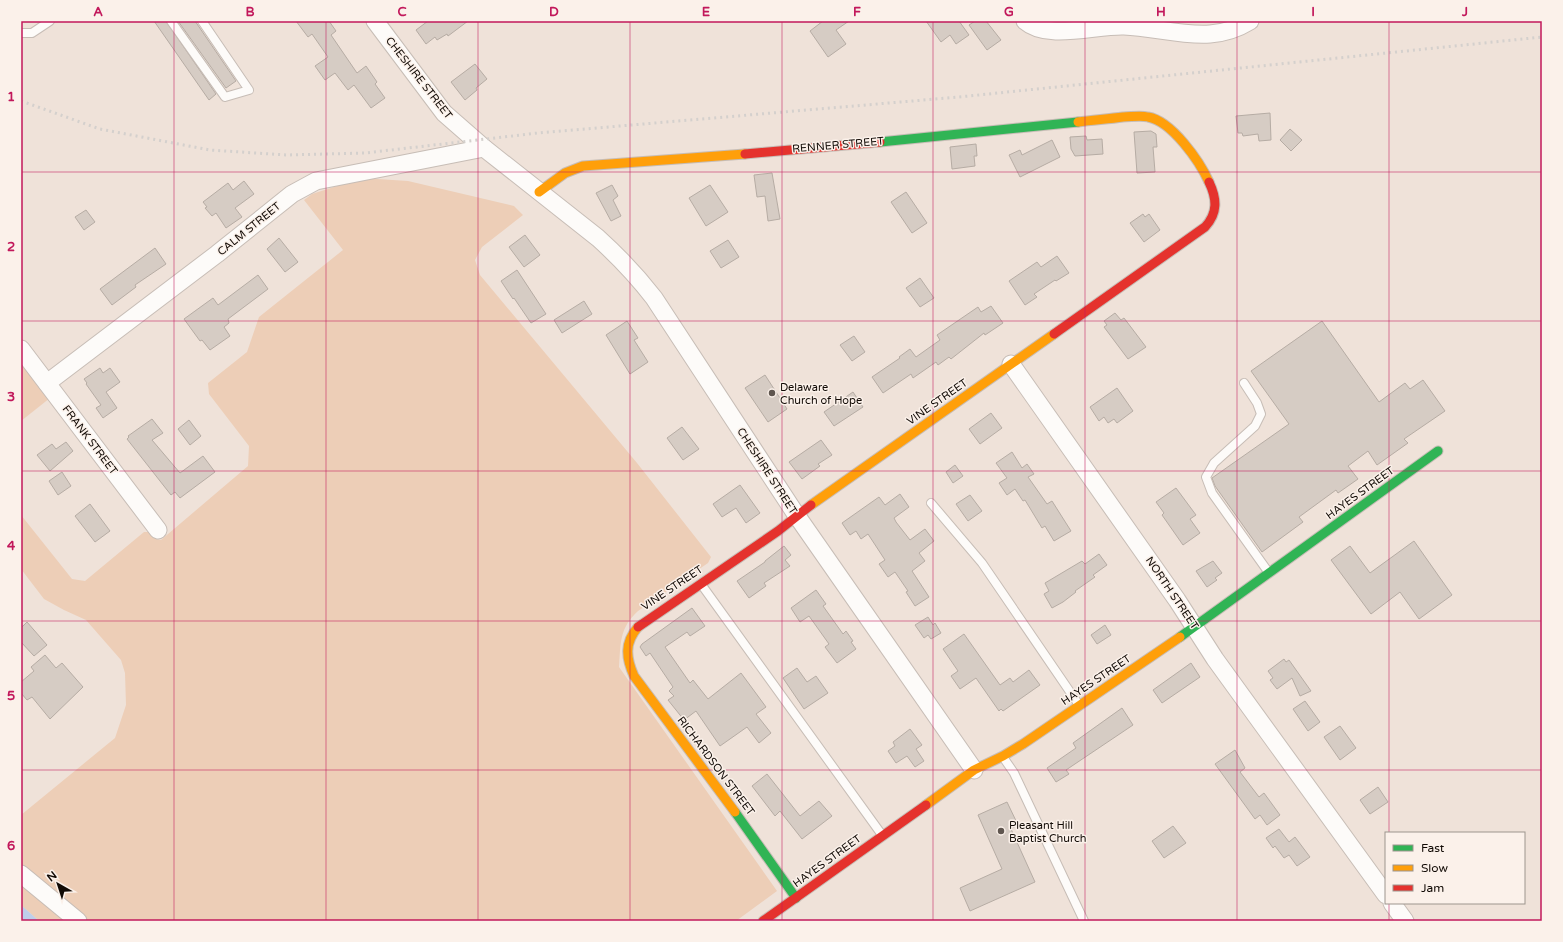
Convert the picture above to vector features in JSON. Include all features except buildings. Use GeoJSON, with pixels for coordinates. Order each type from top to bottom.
{"type":"FeatureCollection","features":[{"type":"Feature","properties":{"kind":"street"},"geometry":{"type":"LineString","coordinates":[[1190,34],[1205,21]]}},
{"type":"Feature","properties":{"kind":"street"},"geometry":{"type":"LineString","coordinates":[[1028,23],[1041,29],[1054,31],[1124,26],[1190,34],[1210,34],[1235,30],[1250,21]]}},
{"type":"Feature","properties":{"kind":"street","name":"CHESHIRE STREET"},"geometry":{"type":"LineString","coordinates":[[378,22],[444,113],[484,148]]}},
{"type":"Feature","properties":{"kind":"street","name":"RENNER STREET"},"geometry":{"type":"LineString","coordinates":[[540,192],[556,177],[583,166],[887,141],[1066,122],[1140,116],[1147,116],[1161,122],[1176,135],[1196,161]]}},
{"type":"Feature","properties":{"kind":"street"},"geometry":{"type":"LineString","coordinates":[[484,148],[540,192]]}},
{"type":"Feature","properties":{"kind":"street","name":"CALM STREET"},"geometry":{"type":"LineString","coordinates":[[47,383],[211,259],[292,194],[316,182],[484,148]]}},
{"type":"Feature","properties":{"kind":"street","name":"VINE STREET"},"geometry":{"type":"LineString","coordinates":[[627,645],[631,636],[640,625],[778,531],[821,497],[882,456],[1208,224],[1211,221],[1215,211],[1215,201],[1212,188],[1196,161]]}},
{"type":"Feature","properties":{"kind":"street","name":"CHESHIRE STREET"},"geometry":{"type":"LineString","coordinates":[[540,192],[615,253],[640,280],[654,298],[797,516],[974,770]]}},
{"type":"Feature","properties":{"kind":"street","name":"FRANK STREET"},"geometry":{"type":"LineString","coordinates":[[21,350],[158,530]]}},
{"type":"Feature","properties":{"kind":"street","name":"NORTH STREET"},"geometry":{"type":"LineString","coordinates":[[1011,364],[1088,472],[1216,659],[1385,894]]}},
{"type":"Feature","properties":{"kind":"street","name":"HAYES STREET"},"geometry":{"type":"LineString","coordinates":[[763,921],[974,770],[1003,756],[1023,744],[1195,627],[1438,451]]}},
{"type":"Feature","properties":{"kind":"street","name":"RICHARDSON STREET"},"geometry":{"type":"LineString","coordinates":[[627,645],[626,656],[628,665],[634,676],[752,835],[796,898]]}},
{"type":"Feature","properties":{"kind":"street"},"geometry":{"type":"LineString","coordinates":[[21,874],[78,921]]}},
{"type":"Feature","properties":{"kind":"street"},"geometry":{"type":"LineString","coordinates":[[1393,904],[1405,921]]}},
{"type":"Feature","properties":{"kind":"lane"},"geometry":{"type":"LineString","coordinates":[[21,33],[32,33],[50,21]]}},
{"type":"Feature","properties":{"kind":"lane"},"geometry":{"type":"LineString","coordinates":[[171,21],[225,97],[249,90],[202,21]]}},
{"type":"Feature","properties":{"kind":"lane"},"geometry":{"type":"LineString","coordinates":[[1244,383],[1257,403],[1261,414],[1255,426],[1214,463],[1206,477],[1212,492],[1270,573]]}},
{"type":"Feature","properties":{"kind":"lane"},"geometry":{"type":"LineString","coordinates":[[931,503],[982,563],[1080,706]]}},
{"type":"Feature","properties":{"kind":"lane"},"geometry":{"type":"LineString","coordinates":[[700,583],[883,836]]}},
{"type":"Feature","properties":{"kind":"lane"},"geometry":{"type":"LineString","coordinates":[[1003,756],[1014,773],[1084,921]]}},
{"type":"Feature","properties":{"kind":"shaded area"},"geometry":{"type":"Polygon","coordinates":[[[362,178],[408,181],[514,206],[523,215],[482,247],[475,260],[480,275],[637,463],[711,557],[708,563],[638,611],[632,618],[627,624],[622,636],[619,667],[777,891],[736,921],[39,921],[21,905],[21,815],[115,738],[126,705],[125,673],[121,660],[86,620],[44,599],[21,569],[21,515],[72,579],[85,581],[144,532],[150,532],[156,539],[161,540],[248,466],[249,446],[209,394],[208,383],[247,352],[259,317],[343,250],[304,200],[312,194],[362,178]]]}},
{"type":"Feature","properties":{"kind":"shaded area"},"geometry":{"type":"Polygon","coordinates":[[[21,360],[50,398],[21,421],[21,360]]]}},
{"type":"Feature","properties":{"kind":"water"},"geometry":{"type":"Polygon","coordinates":[[[21,905],[39,921],[21,921],[21,905]]]}},
{"type":"Feature","properties":{"kind":"railway"},"geometry":{"type":"LineString","coordinates":[[21,101],[100,129],[210,150],[286,155],[365,153],[538,133],[959,97],[1542,37]]}},
{"type":"Feature","properties":{"kind":"traffic: fast"},"geometry":{"type":"LineString","coordinates":[[880,142],[1078,122]]}},
{"type":"Feature","properties":{"kind":"traffic: fast"},"geometry":{"type":"LineString","coordinates":[[1180,637],[1438,451]]}},
{"type":"Feature","properties":{"kind":"traffic: fast"},"geometry":{"type":"LineString","coordinates":[[735,812],[796,898]]}},
{"type":"Feature","properties":{"kind":"traffic: slow"},"geometry":{"type":"LineString","coordinates":[[1078,122],[1139,116],[1157,120],[1166,126],[1184,144],[1199,164],[1209,182]]}},
{"type":"Feature","properties":{"kind":"traffic: slow"},"geometry":{"type":"LineString","coordinates":[[539,192],[565,173],[583,166],[745,154]]}},
{"type":"Feature","properties":{"kind":"traffic: slow"},"geometry":{"type":"LineString","coordinates":[[811,505],[1054,334]]}},
{"type":"Feature","properties":{"kind":"traffic: slow"},"geometry":{"type":"LineString","coordinates":[[638,627],[633,633],[628,645],[629,663],[634,676],[735,812]]}},
{"type":"Feature","properties":{"kind":"traffic: slow"},"geometry":{"type":"LineString","coordinates":[[926,805],[974,770],[1003,756],[1023,744],[1180,637]]}},
{"type":"Feature","properties":{"kind":"traffic: jam"},"geometry":{"type":"LineString","coordinates":[[745,154],[880,142]]}},
{"type":"Feature","properties":{"kind":"traffic: jam"},"geometry":{"type":"LineString","coordinates":[[1054,334],[1205,227],[1212,216],[1215,206],[1214,194],[1209,182]]}},
{"type":"Feature","properties":{"kind":"traffic: jam"},"geometry":{"type":"LineString","coordinates":[[638,627],[778,531],[811,505]]}},
{"type":"Feature","properties":{"kind":"traffic: jam"},"geometry":{"type":"LineString","coordinates":[[763,921],[926,805]]}},
{"type":"Feature","properties":{"kind":"place","name":"Delaware Church of Hope"},"geometry":{"type":"Point","coordinates":[772,393]}},
{"type":"Feature","properties":{"kind":"place","name":"Pleasant Hill Baptist Church"},"geometry":{"type":"Point","coordinates":[1001,831]}}]}
